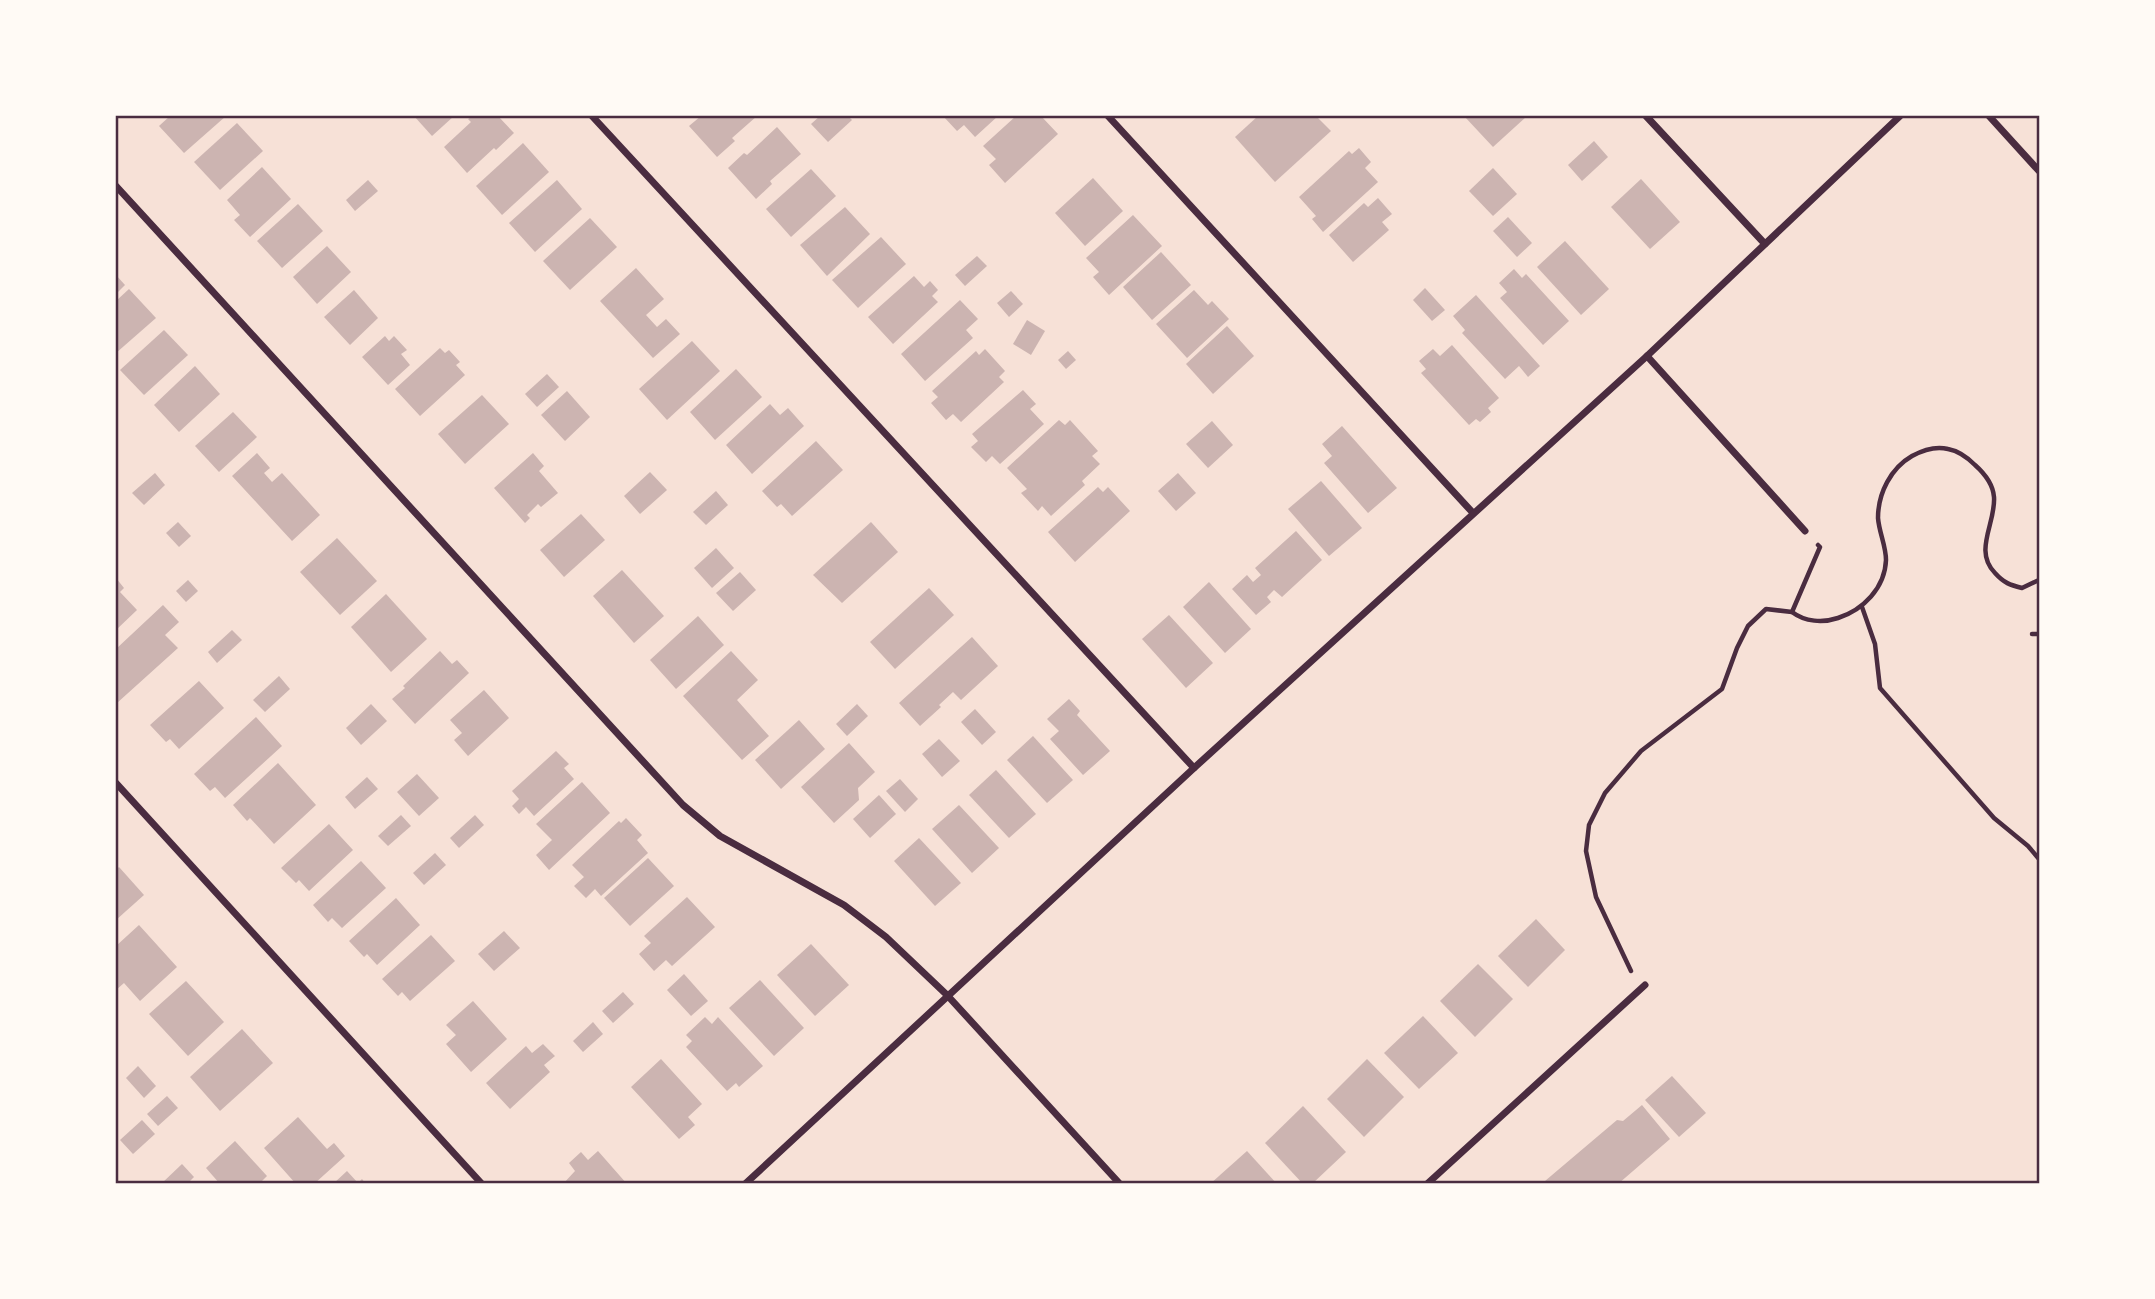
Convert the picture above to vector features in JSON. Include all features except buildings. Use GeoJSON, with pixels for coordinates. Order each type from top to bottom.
{"type":"FeatureCollection","features":[{"type":"Feature","properties":{"kind":"street"},"geometry":{"type":"LineString","coordinates":[[592,116],[1194,768]]}},
{"type":"Feature","properties":{"kind":"street"},"geometry":{"type":"LineString","coordinates":[[1108,116],[1473,513]]}},
{"type":"Feature","properties":{"kind":"street"},"geometry":{"type":"LineString","coordinates":[[1646,116],[1765,244]]}},
{"type":"Feature","properties":{"kind":"street"},"geometry":{"type":"LineString","coordinates":[[746,1184],[1194,768],[1647,356],[1900,116]]}},
{"type":"Feature","properties":{"kind":"street"},"geometry":{"type":"LineString","coordinates":[[1989,116],[2039,171]]}},
{"type":"Feature","properties":{"kind":"street"},"geometry":{"type":"LineString","coordinates":[[116,186],[683,805],[720,836],[844,905],[886,937],[947,995],[1121,1184]]}},
{"type":"Feature","properties":{"kind":"street"},"geometry":{"type":"LineString","coordinates":[[1647,356],[1805,531]]}},
{"type":"Feature","properties":{"kind":"street"},"geometry":{"type":"LineString","coordinates":[[116,783],[482,1184]]}},
{"type":"Feature","properties":{"kind":"street"},"geometry":{"type":"LineString","coordinates":[[1427,1184],[1645,985]]}},
{"type":"Feature","properties":{"kind":"path"},"geometry":{"type":"LineString","coordinates":[[1645,985],[1632,972],[1597,897],[1586,851],[1589,825],[1605,793],[1641,751],[1722,689],[1748,626],[1766,609],[1792,612],[1799,617],[1820,622],[1838,618],[1862,607],[1880,586],[1886,561],[1878,518],[1881,491],[1901,463],[1924,449],[1948,449],[1966,457],[1986,475],[1994,496],[1984,550],[1989,568],[2005,584],[2022,588],[2039,580]]}},
{"type":"Feature","properties":{"kind":"path"},"geometry":{"type":"LineString","coordinates":[[1792,612],[1820,547],[1805,531]]}},
{"type":"Feature","properties":{"kind":"path"},"geometry":{"type":"LineString","coordinates":[[1862,607],[1875,644],[1880,688],[1994,818],[2028,846],[2039,859]]}},
{"type":"Feature","properties":{"kind":"path"},"geometry":{"type":"LineString","coordinates":[[2032,634],[2039,634]]}}]}
